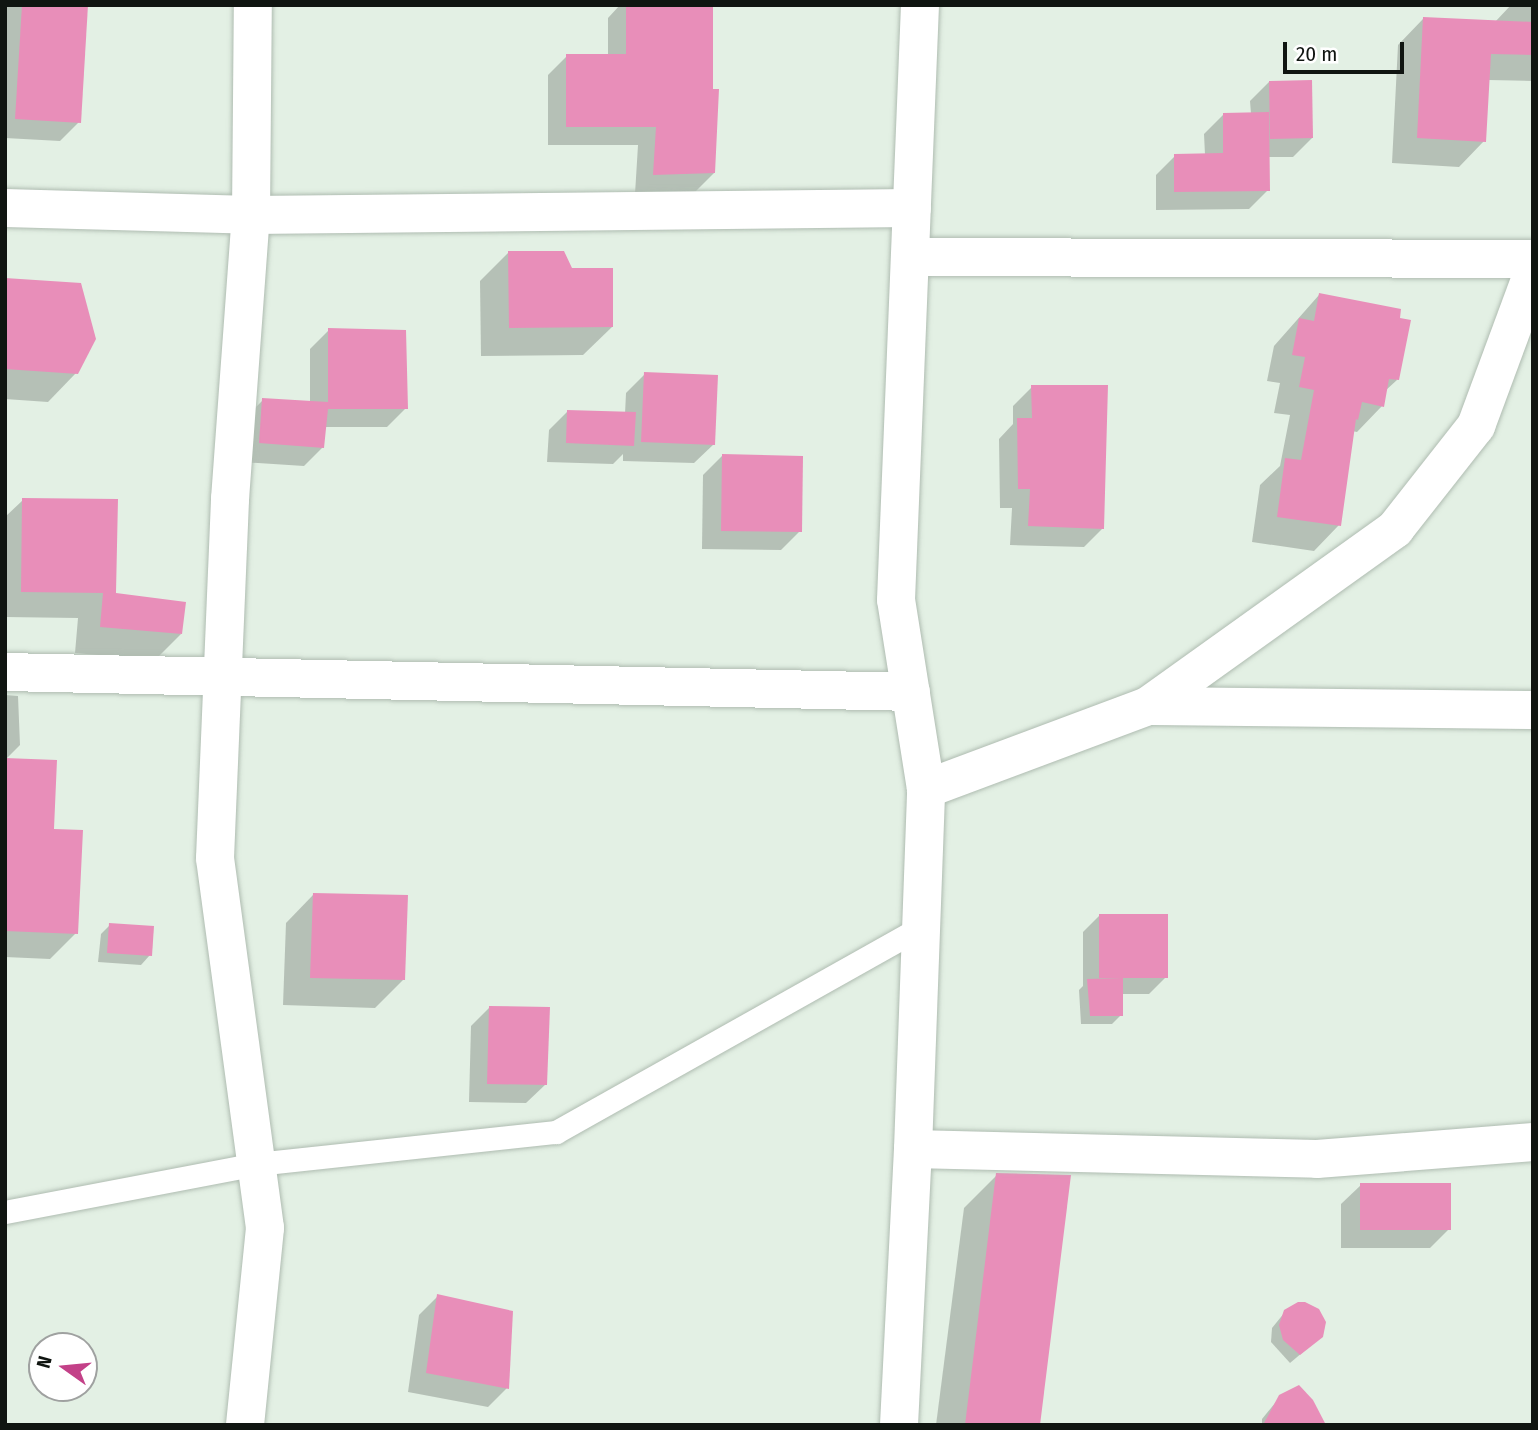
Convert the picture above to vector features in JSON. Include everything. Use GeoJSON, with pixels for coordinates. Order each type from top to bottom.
{"type":"FeatureCollection","features":[{"type":"Feature","properties":{"kind":"street"},"geometry":{"type":"LineString","coordinates":[[245,1425],[265,1228],[215,858],[230,499],[251,215],[253,5]]}},
{"type":"Feature","properties":{"kind":"street"},"geometry":{"type":"LineString","coordinates":[[899,1425],[913,1149],[926,789],[896,600],[920,5]]}},
{"type":"Feature","properties":{"kind":"street"},"geometry":{"type":"LineString","coordinates":[[5,208],[251,215],[912,208]]}},
{"type":"Feature","properties":{"kind":"street"},"geometry":{"type":"LineString","coordinates":[[910,257],[1533,259]]}},
{"type":"Feature","properties":{"kind":"street"},"geometry":{"type":"LineString","coordinates":[[926,789],[1148,706],[1395,529],[1476,426],[1533,272]]}},
{"type":"Feature","properties":{"kind":"street"},"geometry":{"type":"LineString","coordinates":[[5,672],[222,679],[911,692]]}},
{"type":"Feature","properties":{"kind":"street"},"geometry":{"type":"LineString","coordinates":[[1148,706],[1533,710]]}},
{"type":"Feature","properties":{"kind":"street"},"geometry":{"type":"LineString","coordinates":[[913,1149],[1317,1159],[1533,1142]]}},
{"type":"Feature","properties":{"kind":"lane"},"geometry":{"type":"LineString","coordinates":[[5,1212],[256,1164],[555,1132],[922,927]]}},
{"type":"Feature","properties":{"kind":"building"},"geometry":{"type":"Polygon","coordinates":[[[22,5],[88,5],[81,123],[15,119],[22,5]]]}},
{"type":"Feature","properties":{"kind":"building"},"geometry":{"type":"Polygon","coordinates":[[[626,5],[713,5],[713,89],[719,89],[715,173],[653,175],[656,127],[566,127],[566,54],[626,54],[626,5]]]}},
{"type":"Feature","properties":{"kind":"building"},"geometry":{"type":"Polygon","coordinates":[[[1423,17],[1533,22],[1533,55],[1491,54],[1486,142],[1417,138],[1423,17]]]}},
{"type":"Feature","properties":{"kind":"building"},"geometry":{"type":"Polygon","coordinates":[[[1312,80],[1313,138],[1270,139],[1269,81],[1312,80]]]}},
{"type":"Feature","properties":{"kind":"building"},"geometry":{"type":"Polygon","coordinates":[[[1269,112],[1270,191],[1174,192],[1174,154],[1223,153],[1223,113],[1269,112]]]}},
{"type":"Feature","properties":{"kind":"building"},"geometry":{"type":"Polygon","coordinates":[[[508,251],[564,251],[572,268],[613,268],[613,327],[509,328],[508,251]]]}},
{"type":"Feature","properties":{"kind":"building"},"geometry":{"type":"Polygon","coordinates":[[[5,278],[81,283],[96,339],[78,374],[5,369],[5,278]]]}},
{"type":"Feature","properties":{"kind":"building"},"geometry":{"type":"Polygon","coordinates":[[[1319,293],[1401,309],[1400,318],[1411,320],[1399,380],[1389,379],[1384,407],[1362,402],[1358,420],[1356,419],[1341,526],[1277,517],[1285,458],[1301,460],[1314,390],[1299,387],[1305,357],[1292,355],[1299,318],[1314,321],[1319,293]]]}},
{"type":"Feature","properties":{"kind":"building"},"geometry":{"type":"Polygon","coordinates":[[[328,328],[406,330],[408,409],[328,409],[324,448],[259,443],[262,398],[328,402],[328,328]]]}},
{"type":"Feature","properties":{"kind":"building"},"geometry":{"type":"Polygon","coordinates":[[[644,372],[718,375],[715,445],[641,442],[644,372]]]}},
{"type":"Feature","properties":{"kind":"building"},"geometry":{"type":"Polygon","coordinates":[[[1031,385],[1108,385],[1104,529],[1028,526],[1030,489],[1018,489],[1017,418],[1032,418],[1031,385]]]}},
{"type":"Feature","properties":{"kind":"building"},"geometry":{"type":"Polygon","coordinates":[[[567,410],[636,412],[634,446],[566,443],[567,410]]]}},
{"type":"Feature","properties":{"kind":"building"},"geometry":{"type":"Polygon","coordinates":[[[722,454],[803,456],[802,532],[721,531],[722,454]]]}},
{"type":"Feature","properties":{"kind":"building"},"geometry":{"type":"Polygon","coordinates":[[[22,498],[118,499],[116,593],[186,602],[182,634],[100,627],[103,593],[21,592],[22,498]]]}},
{"type":"Feature","properties":{"kind":"building"},"geometry":{"type":"Polygon","coordinates":[[[5,758],[57,760],[54,829],[83,830],[78,934],[5,931],[5,758]]]}},
{"type":"Feature","properties":{"kind":"building"},"geometry":{"type":"Polygon","coordinates":[[[313,893],[408,895],[405,980],[310,978],[313,893]]]}},
{"type":"Feature","properties":{"kind":"building"},"geometry":{"type":"Polygon","coordinates":[[[1099,914],[1168,914],[1168,978],[1099,978],[1099,914]]]}},
{"type":"Feature","properties":{"kind":"building"},"geometry":{"type":"Polygon","coordinates":[[[109,923],[154,926],[152,956],[107,953],[109,923]]]}},
{"type":"Feature","properties":{"kind":"building"},"geometry":{"type":"Polygon","coordinates":[[[1123,978],[1123,1016],[1090,1016],[1087,979],[1123,978]]]}},
{"type":"Feature","properties":{"kind":"building"},"geometry":{"type":"Polygon","coordinates":[[[489,1006],[550,1007],[547,1085],[487,1084],[489,1006]]]}},
{"type":"Feature","properties":{"kind":"building"},"geometry":{"type":"Polygon","coordinates":[[[996,1173],[1071,1175],[1040,1425],[965,1425],[996,1173]]]}},
{"type":"Feature","properties":{"kind":"building"},"geometry":{"type":"Polygon","coordinates":[[[1360,1183],[1451,1183],[1451,1230],[1360,1230],[1360,1183]]]}},
{"type":"Feature","properties":{"kind":"building"},"geometry":{"type":"Polygon","coordinates":[[[437,1294],[513,1311],[509,1389],[426,1373],[437,1294]]]}},
{"type":"Feature","properties":{"kind":"building"},"geometry":{"type":"Polygon","coordinates":[[[1298,1302],[1305,1302],[1319,1309],[1326,1322],[1323,1337],[1300,1355],[1283,1340],[1279,1325],[1284,1310],[1298,1302]]]}},
{"type":"Feature","properties":{"kind":"building"},"geometry":{"type":"Polygon","coordinates":[[[1299,1385],[1313,1400],[1326,1425],[1263,1425],[1279,1395],[1299,1385]]]}}]}
